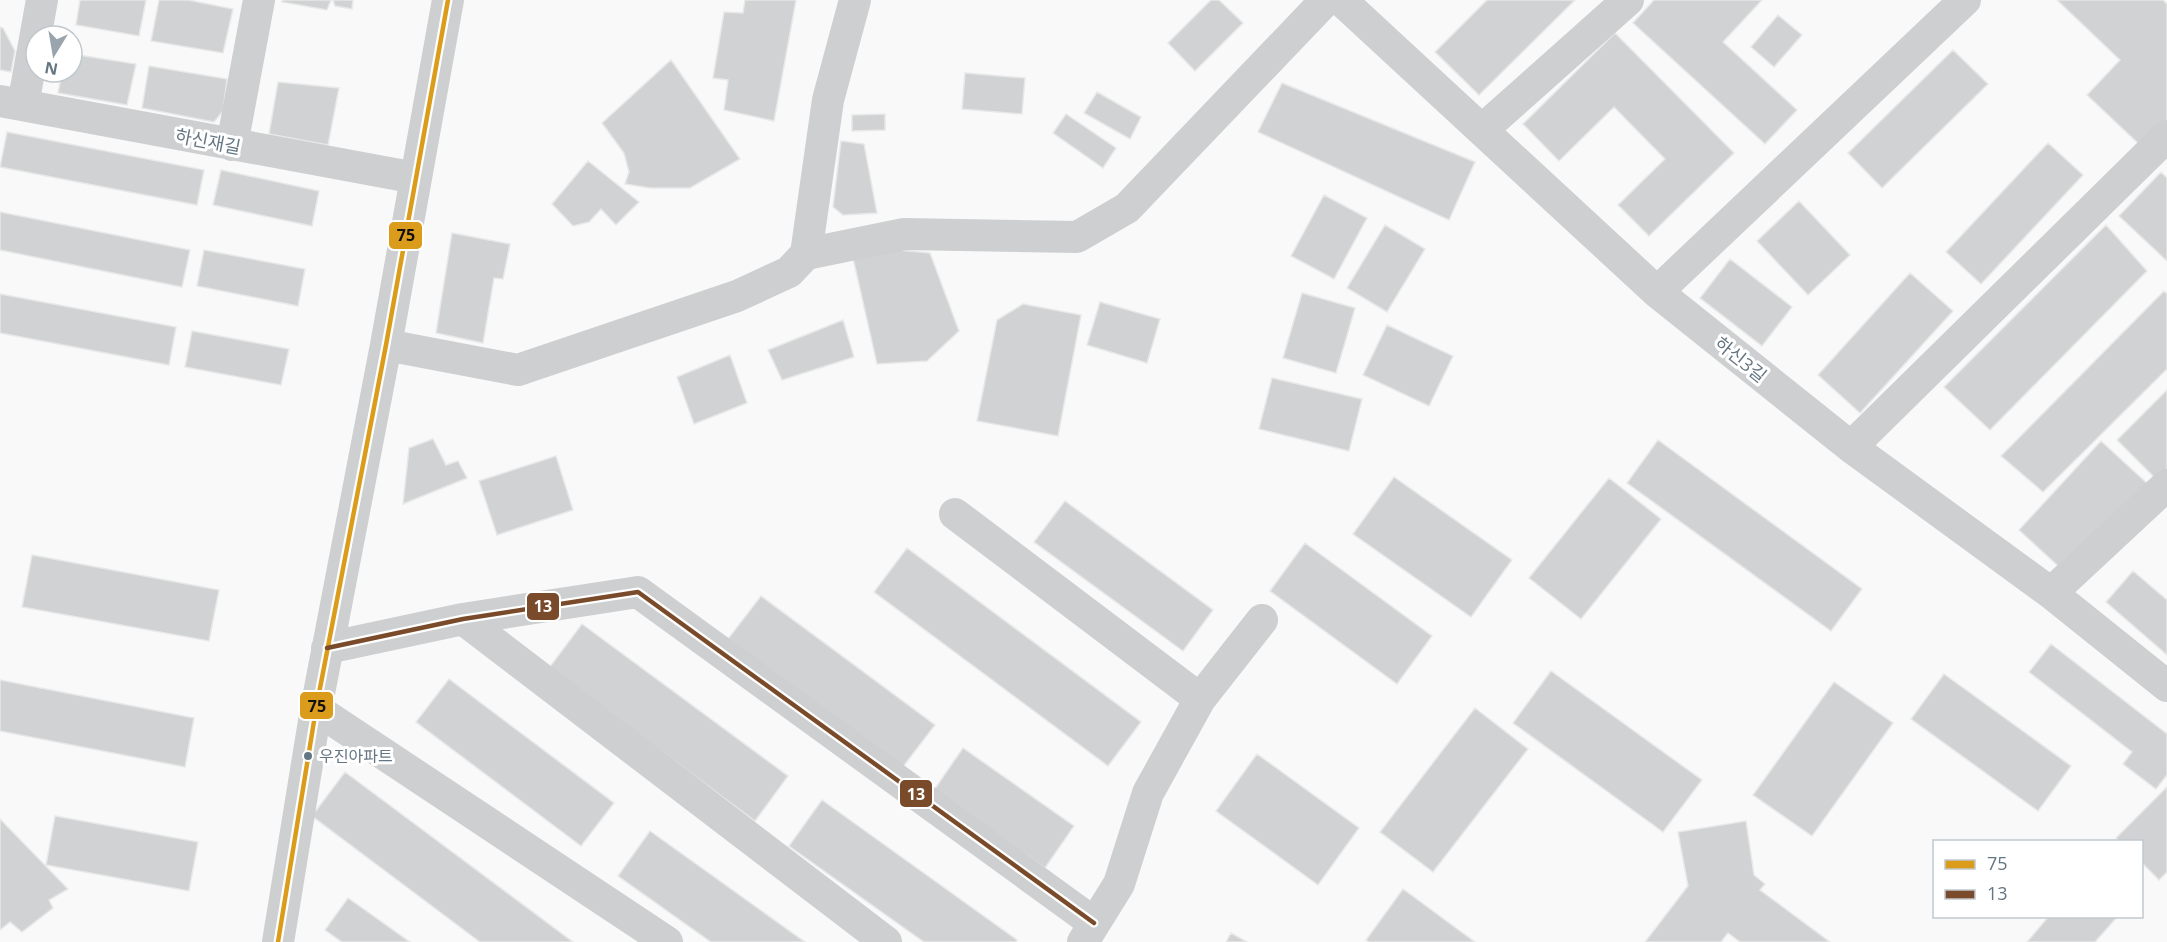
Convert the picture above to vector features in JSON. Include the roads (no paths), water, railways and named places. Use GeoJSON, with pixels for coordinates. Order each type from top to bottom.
{"type":"FeatureCollection","features":[{"type":"Feature","properties":{"kind":"street"},"geometry":{"type":"LineString","coordinates":[[11,103],[42,0]]}},
{"type":"Feature","properties":{"kind":"street"},"geometry":{"type":"LineString","coordinates":[[232,145],[259,0]]}},
{"type":"Feature","properties":{"kind":"street"},"geometry":{"type":"LineString","coordinates":[[278,942],[327,648],[386,345],[448,0]]}},
{"type":"Feature","properties":{"kind":"street"},"geometry":{"type":"LineString","coordinates":[[806,254],[828,100],[855,0]]}},
{"type":"Feature","properties":{"kind":"street"},"geometry":{"type":"LineString","coordinates":[[386,345],[518,370],[737,296],[789,272],[806,254],[904,234],[1077,237],[1127,208],[1326,0]]}},
{"type":"Feature","properties":{"kind":"street","name":"하신3길"},"geometry":{"type":"LineString","coordinates":[[1341,0],[1657,292],[1851,447],[2051,593],[2167,686]]}},
{"type":"Feature","properties":{"kind":"street"},"geometry":{"type":"LineString","coordinates":[[1482,130],[1628,0]]}},
{"type":"Feature","properties":{"kind":"street"},"geometry":{"type":"LineString","coordinates":[[1657,292],[1965,0]]}},
{"type":"Feature","properties":{"kind":"street","name":"하신재길"},"geometry":{"type":"LineString","coordinates":[[11,103],[416,178]]}},
{"type":"Feature","properties":{"kind":"street"},"geometry":{"type":"LineString","coordinates":[[1851,447],[2167,136]]}},
{"type":"Feature","properties":{"kind":"street"},"geometry":{"type":"LineString","coordinates":[[2051,593],[2167,485]]}},
{"type":"Feature","properties":{"kind":"street"},"geometry":{"type":"LineString","coordinates":[[955,514],[1200,699]]}},
{"type":"Feature","properties":{"kind":"street"},"geometry":{"type":"LineString","coordinates":[[327,648],[463,619],[638,592],[1089,933],[1119,885],[1148,794],[1200,699],[1262,620]]}},
{"type":"Feature","properties":{"kind":"street"},"geometry":{"type":"LineString","coordinates":[[463,619],[886,942]]}},
{"type":"Feature","properties":{"kind":"street"},"geometry":{"type":"LineString","coordinates":[[316,709],[667,942]]}},
{"type":"Feature","properties":{"kind":"place","name":"우진아파트"},"geometry":{"type":"Point","coordinates":[308,756]}}]}
